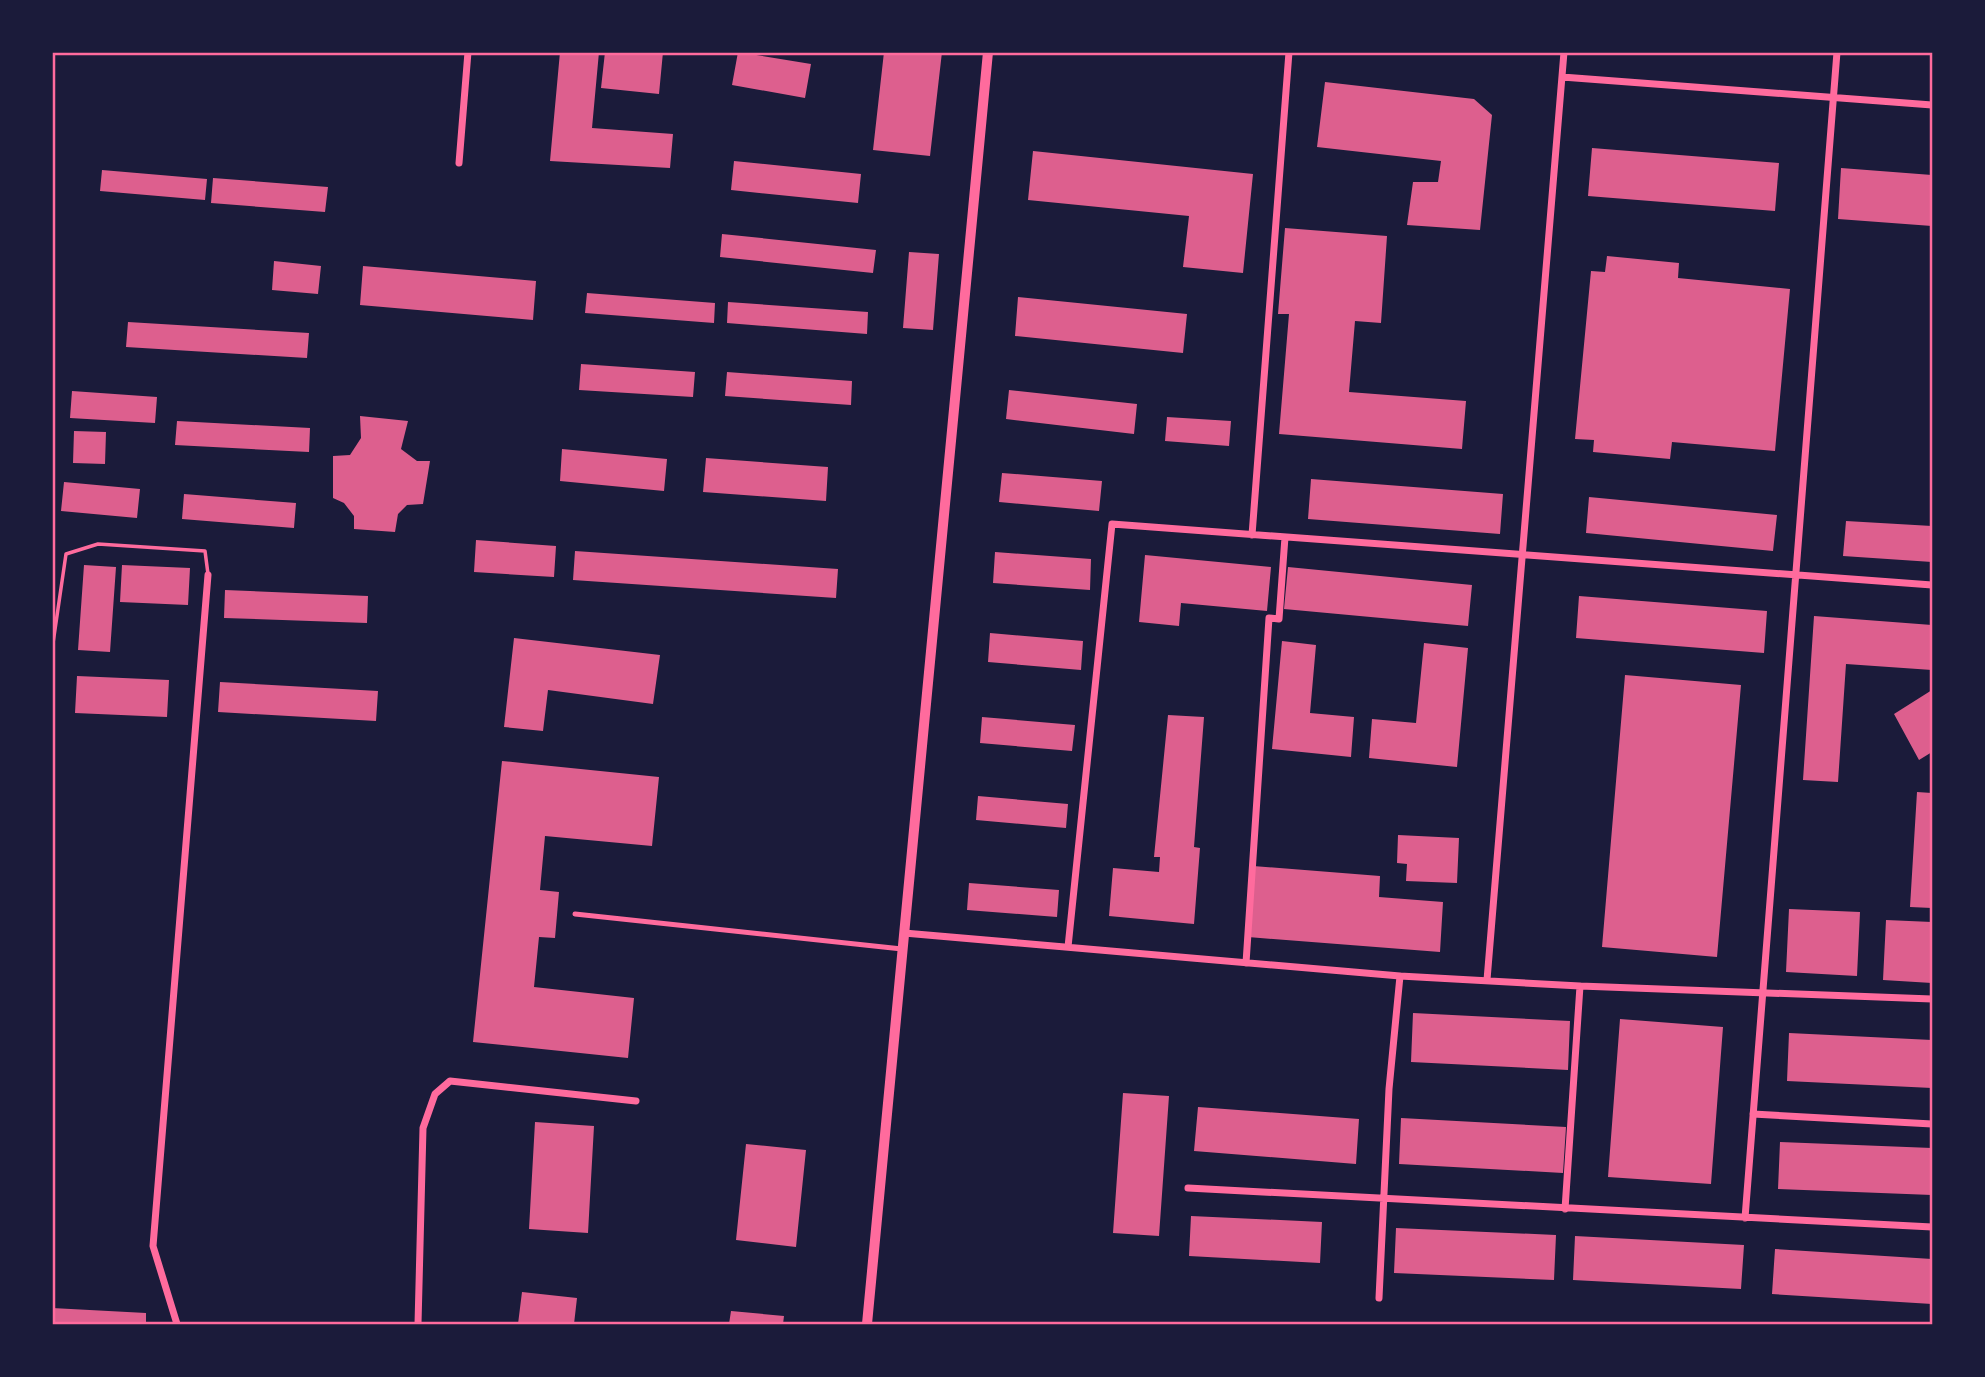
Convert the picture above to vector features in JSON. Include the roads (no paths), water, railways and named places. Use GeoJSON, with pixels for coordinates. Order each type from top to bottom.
{"type":"FeatureCollection","features":[{"type":"Feature","properties":{"kind":"main road"},"geometry":{"type":"LineString","coordinates":[[867,1325],[988,52]]}},
{"type":"Feature","properties":{"kind":"street"},"geometry":{"type":"LineString","coordinates":[[459,163],[468,52]]}},
{"type":"Feature","properties":{"kind":"street"},"geometry":{"type":"LineString","coordinates":[[1252,534],[1289,52]]}},
{"type":"Feature","properties":{"kind":"street"},"geometry":{"type":"LineString","coordinates":[[1487,980],[1564,52]]}},
{"type":"Feature","properties":{"kind":"street"},"geometry":{"type":"LineString","coordinates":[[1745,1218],[1837,52]]}},
{"type":"Feature","properties":{"kind":"street"},"geometry":{"type":"LineString","coordinates":[[1562,77],[1933,105]]}},
{"type":"Feature","properties":{"kind":"street"},"geometry":{"type":"LineString","coordinates":[[1068,947],[1112,524],[1933,584]]}},
{"type":"Feature","properties":{"kind":"street"},"geometry":{"type":"LineString","coordinates":[[1246,962],[1269,618],[1279,619],[1285,537]]}},
{"type":"Feature","properties":{"kind":"street"},"geometry":{"type":"LineString","coordinates":[[177,1325],[153,1246],[208,575]]}},
{"type":"Feature","properties":{"kind":"street"},"geometry":{"type":"LineString","coordinates":[[575,914],[903,949]]}},
{"type":"Feature","properties":{"kind":"street"},"geometry":{"type":"LineString","coordinates":[[904,933],[1399,976],[1580,986],[1933,999]]}},
{"type":"Feature","properties":{"kind":"street"},"geometry":{"type":"LineString","coordinates":[[1379,1298],[1399,976]]}},
{"type":"Feature","properties":{"kind":"street"},"geometry":{"type":"LineString","coordinates":[[1565,1209],[1580,986]]}},
{"type":"Feature","properties":{"kind":"street"},"geometry":{"type":"LineString","coordinates":[[418,1325],[424,1128],[435,1094],[450,1081],[636,1101]]}},
{"type":"Feature","properties":{"kind":"street"},"geometry":{"type":"LineString","coordinates":[[1753,1114],[1933,1124]]}},
{"type":"Feature","properties":{"kind":"street"},"geometry":{"type":"LineString","coordinates":[[1188,1188],[1933,1227]]}},
{"type":"Feature","properties":{"kind":"lane"},"geometry":{"type":"LineString","coordinates":[[52,650],[66,554],[98,544],[205,551],[208,575]]}}]}
